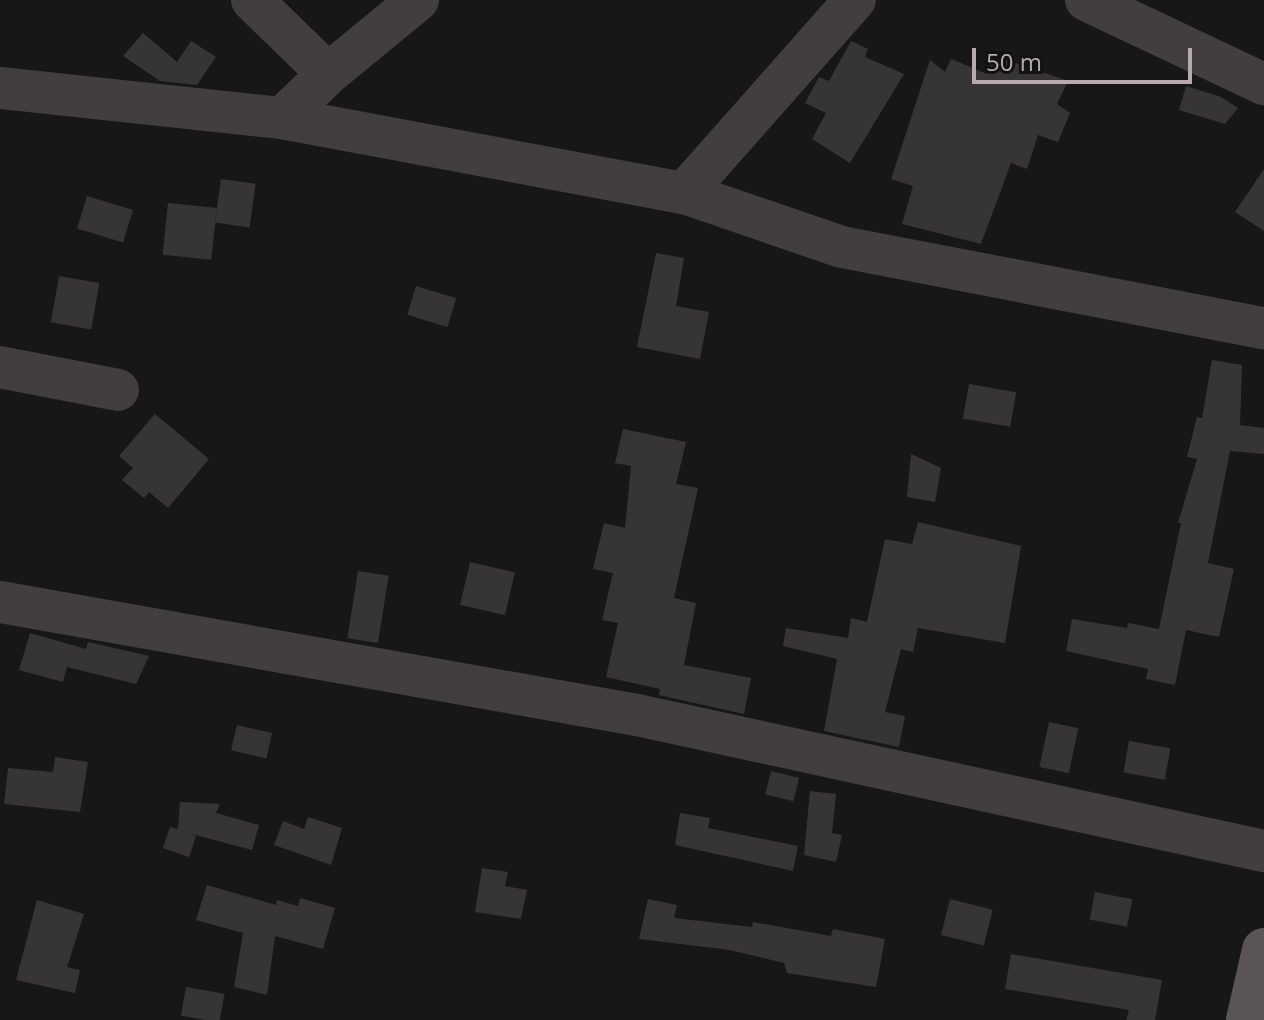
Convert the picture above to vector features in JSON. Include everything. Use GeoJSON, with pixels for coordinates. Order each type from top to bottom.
{"type":"FeatureCollection","features":[{"type":"Feature","properties":{"kind":"main road"},"geometry":{"type":"LineString","coordinates":[[1248,1020],[1264,950]]}},
{"type":"Feature","properties":{"kind":"street"},"geometry":{"type":"LineString","coordinates":[[252,0],[328,74]]}},
{"type":"Feature","properties":{"kind":"street"},"geometry":{"type":"LineString","coordinates":[[282,118],[328,74],[418,0]]}},
{"type":"Feature","properties":{"kind":"street"},"geometry":{"type":"LineString","coordinates":[[684,193],[855,0]]}},
{"type":"Feature","properties":{"kind":"street"},"geometry":{"type":"LineString","coordinates":[[1086,0],[1264,84]]}},
{"type":"Feature","properties":{"kind":"street"},"geometry":{"type":"LineString","coordinates":[[0,88],[282,118],[684,193],[842,247],[1264,328]]}},
{"type":"Feature","properties":{"kind":"street"},"geometry":{"type":"LineString","coordinates":[[0,367],[118,390]]}},
{"type":"Feature","properties":{"kind":"street"},"geometry":{"type":"LineString","coordinates":[[0,602],[637,715],[1264,851]]}},
{"type":"Feature","properties":{"kind":"building"},"geometry":{"type":"Polygon","coordinates":[[[143,33],[177,62],[191,41],[216,57],[197,85],[160,81],[123,56],[143,33]]]}},
{"type":"Feature","properties":{"kind":"building"},"geometry":{"type":"Polygon","coordinates":[[[851,41],[868,49],[865,57],[904,74],[850,163],[812,139],[826,113],[805,103],[819,77],[829,81],[851,41]]]}},
{"type":"Feature","properties":{"kind":"building"},"geometry":{"type":"Polygon","coordinates":[[[993,55],[1068,81],[1057,104],[1070,113],[1058,142],[1038,135],[1027,169],[1011,163],[981,244],[902,224],[913,186],[891,179],[930,60],[945,72],[951,59],[987,74],[993,55]]]}},
{"type":"Feature","properties":{"kind":"building"},"geometry":{"type":"Polygon","coordinates":[[[1186,86],[1221,97],[1238,108],[1225,124],[1179,110],[1186,86]]]}},
{"type":"Feature","properties":{"kind":"building"},"geometry":{"type":"Polygon","coordinates":[[[1264,169],[1264,231],[1235,212],[1264,169]]]}},
{"type":"Feature","properties":{"kind":"building"},"geometry":{"type":"Polygon","coordinates":[[[221,179],[256,184],[250,227],[215,223],[221,179]]]}},
{"type":"Feature","properties":{"kind":"building"},"geometry":{"type":"Polygon","coordinates":[[[87,196],[133,210],[123,243],[77,229],[87,196]]]}},
{"type":"Feature","properties":{"kind":"building"},"geometry":{"type":"Polygon","coordinates":[[[168,203],[217,208],[211,260],[163,255],[168,203]]]}},
{"type":"Feature","properties":{"kind":"building"},"geometry":{"type":"Polygon","coordinates":[[[656,253],[684,258],[676,306],[709,312],[700,359],[637,347],[656,253]]]}},
{"type":"Feature","properties":{"kind":"building"},"geometry":{"type":"Polygon","coordinates":[[[59,276],[99,283],[91,329],[51,322],[59,276]]]}},
{"type":"Feature","properties":{"kind":"building"},"geometry":{"type":"Polygon","coordinates":[[[416,286],[456,298],[447,327],[407,315],[416,286]]]}},
{"type":"Feature","properties":{"kind":"building"},"geometry":{"type":"Polygon","coordinates":[[[1212,360],[1242,365],[1240,425],[1264,428],[1264,454],[1230,451],[1208,563],[1234,569],[1219,637],[1186,630],[1175,685],[1146,679],[1148,669],[1066,651],[1072,619],[1127,628],[1128,623],[1159,629],[1181,523],[1178,523],[1197,459],[1187,457],[1197,417],[1202,418],[1212,360]]]}},
{"type":"Feature","properties":{"kind":"building"},"geometry":{"type":"Polygon","coordinates":[[[969,384],[1016,392],[1010,427],[963,418],[969,384]]]}},
{"type":"Feature","properties":{"kind":"building"},"geometry":{"type":"Polygon","coordinates":[[[155,414],[209,459],[168,508],[149,492],[144,498],[122,480],[133,468],[119,456],[155,414]]]}},
{"type":"Feature","properties":{"kind":"building"},"geometry":{"type":"Polygon","coordinates":[[[623,429],[686,442],[676,484],[698,488],[674,598],[696,603],[684,665],[751,678],[744,714],[659,695],[660,689],[606,677],[618,623],[602,620],[613,573],[593,569],[604,523],[625,528],[631,466],[615,463],[623,429]]]}},
{"type":"Feature","properties":{"kind":"building"},"geometry":{"type":"Polygon","coordinates":[[[911,454],[941,468],[935,502],[907,497],[911,454]]]}},
{"type":"Feature","properties":{"kind":"building"},"geometry":{"type":"Polygon","coordinates":[[[918,522],[1021,546],[1005,643],[918,628],[913,652],[901,649],[885,712],[905,716],[899,747],[824,731],[837,659],[783,646],[786,628],[848,638],[851,618],[867,622],[885,539],[912,544],[918,522]]]}},
{"type":"Feature","properties":{"kind":"building"},"geometry":{"type":"Polygon","coordinates":[[[470,562],[515,572],[505,615],[460,605],[470,562]]]}},
{"type":"Feature","properties":{"kind":"building"},"geometry":{"type":"Polygon","coordinates":[[[358,571],[389,576],[378,643],[347,638],[358,571]]]}},
{"type":"Feature","properties":{"kind":"building"},"geometry":{"type":"Polygon","coordinates":[[[30,633],[86,649],[88,642],[149,656],[136,684],[67,667],[63,682],[19,670],[30,633]]]}},
{"type":"Feature","properties":{"kind":"building"},"geometry":{"type":"Polygon","coordinates":[[[1049,722],[1078,728],[1069,773],[1039,767],[1049,722]]]}},
{"type":"Feature","properties":{"kind":"building"},"geometry":{"type":"Polygon","coordinates":[[[237,725],[272,733],[266,758],[231,750],[237,725]]]}},
{"type":"Feature","properties":{"kind":"building"},"geometry":{"type":"Polygon","coordinates":[[[1129,741],[1170,748],[1165,780],[1123,773],[1129,741]]]}},
{"type":"Feature","properties":{"kind":"building"},"geometry":{"type":"Polygon","coordinates":[[[55,757],[88,762],[80,812],[4,804],[8,768],[53,772],[55,757]]]}},
{"type":"Feature","properties":{"kind":"building"},"geometry":{"type":"Polygon","coordinates":[[[771,771],[799,778],[793,801],[765,794],[771,771]]]}},
{"type":"Feature","properties":{"kind":"building"},"geometry":{"type":"Polygon","coordinates":[[[810,791],[836,794],[832,833],[842,835],[836,862],[804,855],[810,791]]]}},
{"type":"Feature","properties":{"kind":"building"},"geometry":{"type":"Polygon","coordinates":[[[180,802],[220,804],[216,813],[259,825],[252,850],[188,833],[196,836],[189,857],[163,848],[170,827],[178,829],[180,802]]]}},
{"type":"Feature","properties":{"kind":"building"},"geometry":{"type":"Polygon","coordinates":[[[680,813],[710,818],[708,828],[798,846],[793,871],[675,845],[680,813]]]}},
{"type":"Feature","properties":{"kind":"building"},"geometry":{"type":"Polygon","coordinates":[[[308,817],[342,828],[331,865],[274,845],[283,821],[304,829],[308,817]]]}},
{"type":"Feature","properties":{"kind":"building"},"geometry":{"type":"Polygon","coordinates":[[[482,868],[508,872],[505,886],[527,890],[521,919],[475,912],[482,868]]]}},
{"type":"Feature","properties":{"kind":"building"},"geometry":{"type":"Polygon","coordinates":[[[207,885],[276,905],[277,900],[298,906],[300,898],[335,908],[323,949],[275,936],[267,995],[234,987],[243,933],[196,920],[207,885]]]}},
{"type":"Feature","properties":{"kind":"building"},"geometry":{"type":"Polygon","coordinates":[[[1095,892],[1132,899],[1127,927],[1090,919],[1095,892]]]}},
{"type":"Feature","properties":{"kind":"building"},"geometry":{"type":"Polygon","coordinates":[[[648,899],[677,905],[674,918],[752,927],[753,922],[831,936],[833,929],[885,939],[876,987],[787,973],[784,963],[730,950],[639,939],[648,899]]]}},
{"type":"Feature","properties":{"kind":"building"},"geometry":{"type":"Polygon","coordinates":[[[950,899],[993,910],[984,946],[941,935],[950,899]]]}},
{"type":"Feature","properties":{"kind":"building"},"geometry":{"type":"Polygon","coordinates":[[[37,900],[84,914],[67,967],[80,970],[75,993],[16,980],[37,900]]]}},
{"type":"Feature","properties":{"kind":"building"},"geometry":{"type":"Polygon","coordinates":[[[1011,954],[1162,980],[1155,1020],[1126,1020],[1129,1010],[1005,989],[1011,954]]]}},
{"type":"Feature","properties":{"kind":"building"},"geometry":{"type":"Polygon","coordinates":[[[186,987],[224,994],[220,1020],[181,1016],[186,987]]]}}]}
